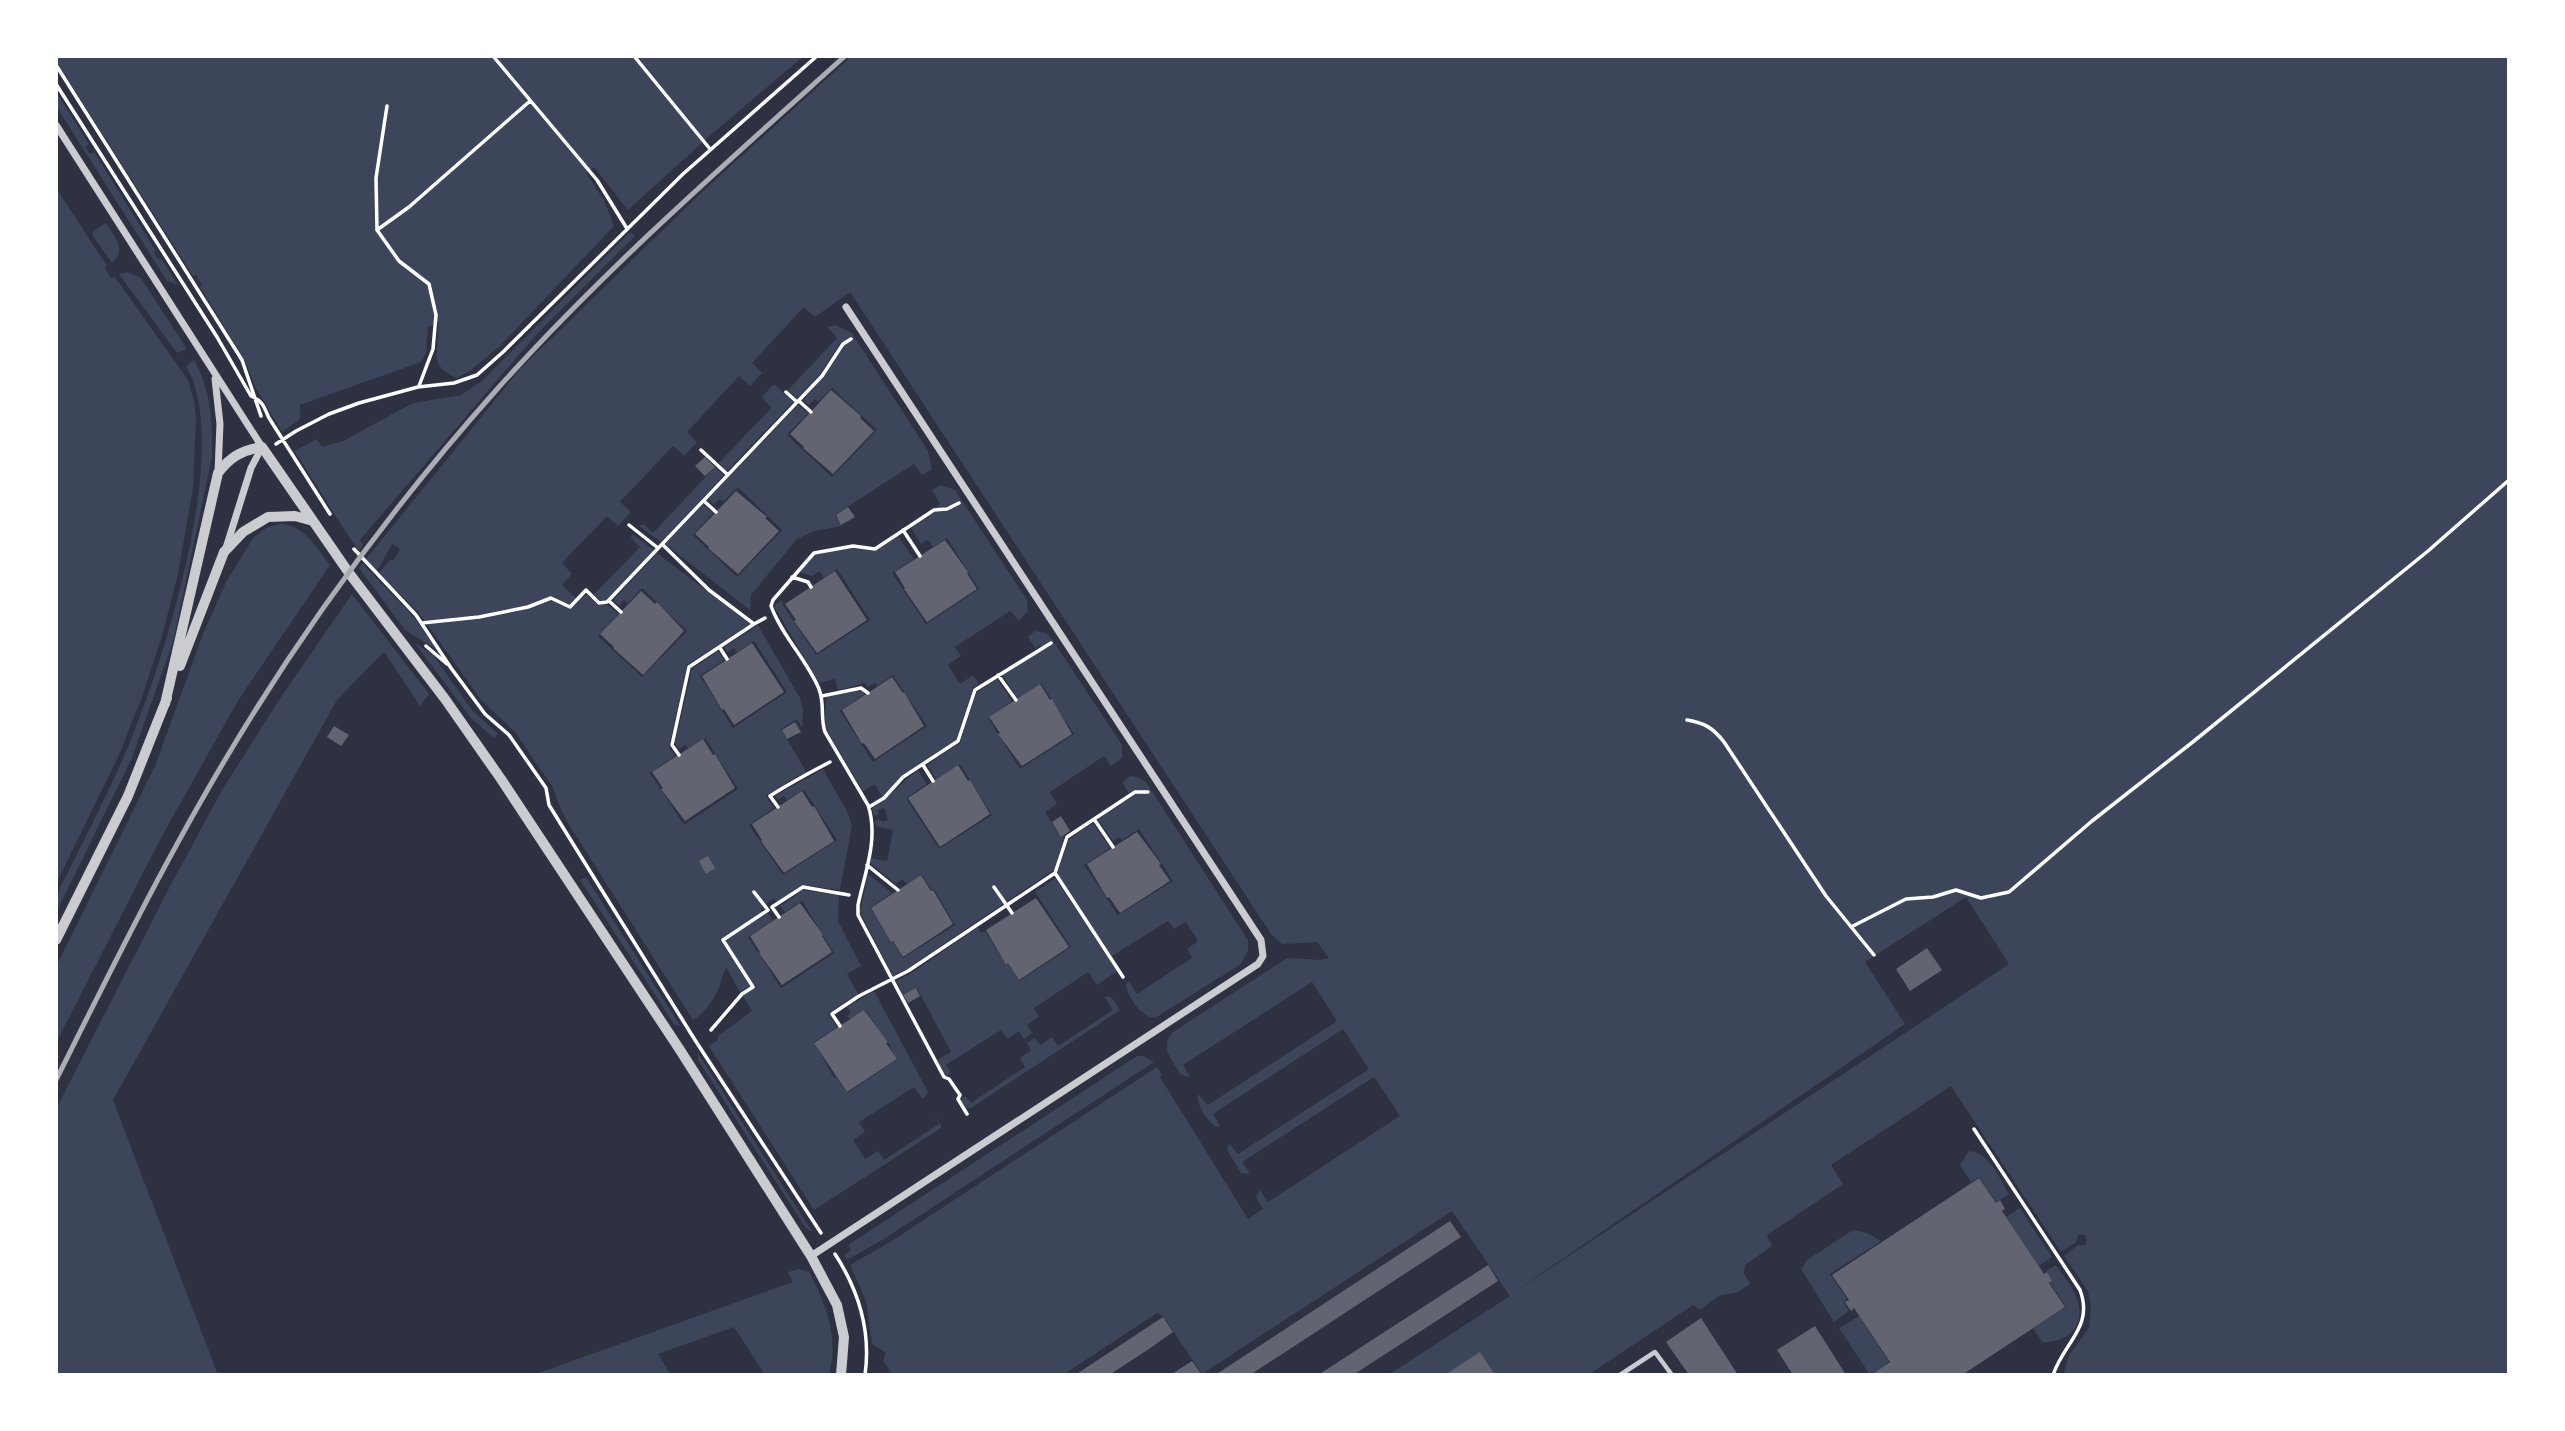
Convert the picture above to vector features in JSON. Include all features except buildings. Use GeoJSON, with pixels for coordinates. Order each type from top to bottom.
{"type":"FeatureCollection","features":[{"type":"Feature","properties":{"kind":"street"},"geometry":{"type":"LineString","coordinates":[[56,125],[215,375],[271,445],[313,521],[446,699],[502,779],[811,1256],[829,1286],[839,1314],[844,1337],[841,1375]]}},
{"type":"Feature","properties":{"kind":"street"},"geometry":{"type":"LineString","coordinates":[[811,1256],[1258,964],[1263,956],[1261,940],[846,307]]}},
{"type":"Feature","properties":{"kind":"street"},"geometry":{"type":"LineString","coordinates":[[165,704],[218,473],[220,424],[215,375]]}},
{"type":"Feature","properties":{"kind":"street"},"geometry":{"type":"LineString","coordinates":[[218,473],[232,457],[250,449],[271,445]]}},
{"type":"Feature","properties":{"kind":"street"},"geometry":{"type":"LineString","coordinates":[[56,940],[128,796],[224,552],[251,468],[271,445]]}},
{"type":"Feature","properties":{"kind":"street"},"geometry":{"type":"LineString","coordinates":[[224,552],[243,532],[268,517],[295,516],[313,521]]}},
{"type":"Feature","properties":{"kind":"lane"},"geometry":{"type":"LineString","coordinates":[[1620,1375],[1655,1352],[1671,1375]]}},
{"type":"Feature","properties":{"kind":"path"},"geometry":{"type":"LineString","coordinates":[[493,56],[597,180],[626,227]]}},
{"type":"Feature","properties":{"kind":"path"},"geometry":{"type":"LineString","coordinates":[[634,56],[710,149]]}},
{"type":"Feature","properties":{"kind":"path"},"geometry":{"type":"LineString","coordinates":[[271,445],[329,414],[359,403],[418,387],[454,383],[477,375],[626,227],[817,56]]}},
{"type":"Feature","properties":{"kind":"path"},"geometry":{"type":"LineString","coordinates":[[56,65],[235,349],[248,372],[263,421]]}},
{"type":"Feature","properties":{"kind":"path"},"geometry":{"type":"LineString","coordinates":[[56,84],[199,307],[251,396],[263,403],[269,418],[331,516]]}},
{"type":"Feature","properties":{"kind":"path"},"geometry":{"type":"LineString","coordinates":[[377,230],[409,206],[530,101]]}},
{"type":"Feature","properties":{"kind":"path"},"geometry":{"type":"LineString","coordinates":[[387,106],[376,178],[377,230],[399,261],[429,284],[436,315],[433,349],[418,387]]}},
{"type":"Feature","properties":{"kind":"path"},"geometry":{"type":"LineString","coordinates":[[422,623],[479,617],[528,607],[551,598],[570,607],[586,590],[599,603],[608,601],[822,376],[843,344]]}},
{"type":"Feature","properties":{"kind":"path"},"geometry":{"type":"LineString","coordinates":[[786,392],[811,412]]}},
{"type":"Feature","properties":{"kind":"path"},"geometry":{"type":"LineString","coordinates":[[271,433],[271,445],[297,473]]}},
{"type":"Feature","properties":{"kind":"path"},"geometry":{"type":"LineString","coordinates":[[701,450],[728,475]]}},
{"type":"Feature","properties":{"kind":"path"},"geometry":{"type":"LineString","coordinates":[[1851,927],[1906,900],[1933,897],[1956,890],[1981,898],[2009,892],[2092,821],[2428,551],[2509,480]]}},
{"type":"Feature","properties":{"kind":"path"},"geometry":{"type":"LineString","coordinates":[[704,500],[716,512]]}},
{"type":"Feature","properties":{"kind":"path"},"geometry":{"type":"LineString","coordinates":[[950,508],[934,510],[875,549],[852,546],[819,550],[807,558],[773,600],[772,610],[822,696],[825,732],[869,807],[874,834],[857,911],[944,1077],[949,1079],[959,1093],[958,1099],[967,1114]]}},
{"type":"Feature","properties":{"kind":"path"},"geometry":{"type":"LineString","coordinates":[[629,526],[661,546],[709,590],[754,625]]}},
{"type":"Feature","properties":{"kind":"path"},"geometry":{"type":"LineString","coordinates":[[903,530],[920,556]]}},
{"type":"Feature","properties":{"kind":"path"},"geometry":{"type":"LineString","coordinates":[[349,541],[422,623],[485,714],[509,736],[546,788],[550,805],[582,857],[695,1040],[822,1235]]}},
{"type":"Feature","properties":{"kind":"path"},"geometry":{"type":"LineString","coordinates":[[792,577],[808,582],[811,587]]}},
{"type":"Feature","properties":{"kind":"path"},"geometry":{"type":"LineString","coordinates":[[608,601],[621,612]]}},
{"type":"Feature","properties":{"kind":"path"},"geometry":{"type":"LineString","coordinates":[[679,755],[672,745],[689,667],[765,618]]}},
{"type":"Feature","properties":{"kind":"path"},"geometry":{"type":"LineString","coordinates":[[869,807],[884,798],[903,777],[958,741],[975,690],[1041,647]]}},
{"type":"Feature","properties":{"kind":"path"},"geometry":{"type":"LineString","coordinates":[[720,648],[727,659]]}},
{"type":"Feature","properties":{"kind":"path"},"geometry":{"type":"LineString","coordinates":[[998,675],[1016,700]]}},
{"type":"Feature","properties":{"kind":"path"},"geometry":{"type":"LineString","coordinates":[[822,696],[861,688],[868,693]]}},
{"type":"Feature","properties":{"kind":"path"},"geometry":{"type":"LineString","coordinates":[[1687,720],[1704,723],[1724,742],[1826,896],[1874,955]]}},
{"type":"Feature","properties":{"kind":"path"},"geometry":{"type":"LineString","coordinates":[[778,807],[770,796],[830,762]]}},
{"type":"Feature","properties":{"kind":"path"},"geometry":{"type":"LineString","coordinates":[[923,765],[933,781]]}},
{"type":"Feature","properties":{"kind":"path"},"geometry":{"type":"LineString","coordinates":[[840,1026],[832,1014],[859,996],[892,980],[1055,873],[1067,837],[1135,792]]}},
{"type":"Feature","properties":{"kind":"path"},"geometry":{"type":"LineString","coordinates":[[1094,819],[1113,847]]}},
{"type":"Feature","properties":{"kind":"path"},"geometry":{"type":"LineString","coordinates":[[867,865],[898,890]]}},
{"type":"Feature","properties":{"kind":"path"},"geometry":{"type":"LineString","coordinates":[[1055,873],[1123,977]]}},
{"type":"Feature","properties":{"kind":"path"},"geometry":{"type":"LineString","coordinates":[[711,1030],[742,994],[753,987],[723,940],[803,887],[849,895]]}},
{"type":"Feature","properties":{"kind":"path"},"geometry":{"type":"LineString","coordinates":[[994,887],[1012,913]]}},
{"type":"Feature","properties":{"kind":"path"},"geometry":{"type":"LineString","coordinates":[[754,892],[779,917]]}},
{"type":"Feature","properties":{"kind":"path"},"geometry":{"type":"LineString","coordinates":[[1974,1129],[2080,1290],[2085,1304],[2084,1317],[2078,1332],[2058,1360],[2053,1375]]}},
{"type":"Feature","properties":{"kind":"path"},"geometry":{"type":"LineString","coordinates":[[835,1254],[855,1290],[862,1313],[867,1356],[865,1375]]}},
{"type":"Feature","properties":{"kind":"shaded area"},"geometry":{"type":"Polygon","coordinates":[[[56,56],[804,56],[628,210],[594,167],[586,173],[604,200],[614,226],[500,346],[471,370],[457,378],[441,368],[437,356],[438,323],[428,327],[426,353],[421,362],[300,405],[300,419],[282,432],[256,388],[244,359],[200,287],[202,285],[196,275],[193,276],[56,61],[56,56]]]}},
{"type":"Feature","properties":{"kind":"shaded area"},"geometry":{"type":"Polygon","coordinates":[[[852,56],[2509,56],[2509,1375],[2063,1375],[2069,1355],[2089,1328],[2091,1309],[2088,1291],[2064,1256],[2078,1245],[2085,1245],[2087,1240],[2084,1235],[2078,1235],[2076,1242],[2061,1252],[1951,1086],[1831,1165],[1843,1184],[1767,1235],[1772,1246],[1745,1265],[1744,1273],[1750,1284],[1736,1293],[1720,1295],[1700,1310],[1693,1305],[1588,1375],[1388,1375],[1510,1296],[1452,1211],[1202,1374],[1163,1316],[1157,1313],[1063,1375],[893,1375],[883,1361],[886,1353],[872,1344],[866,1301],[850,1265],[887,1244],[1157,1067],[1162,1075],[1160,1077],[1248,1219],[1263,1209],[1256,1197],[1260,1190],[1268,1202],[1400,1116],[1374,1077],[1242,1162],[1250,1174],[1241,1173],[1227,1150],[1229,1143],[1238,1154],[1369,1069],[1343,1029],[1213,1114],[1220,1126],[1216,1127],[1203,1112],[1198,1094],[1208,1105],[1337,1021],[1312,982],[1183,1065],[1190,1077],[1181,1075],[1171,1059],[1167,1049],[1169,1038],[1173,1032],[1287,958],[1329,958],[1317,942],[1282,944],[1271,934],[850,292],[815,317],[804,307],[752,363],[762,373],[750,386],[739,376],[687,432],[697,442],[684,456],[673,446],[620,502],[631,512],[618,526],[607,516],[562,563],[572,574],[562,585],[576,598],[569,605],[552,596],[546,598],[570,609],[586,594],[598,605],[608,605],[618,614],[598,636],[642,677],[687,631],[642,588],[628,603],[624,600],[619,606],[613,600],[657,553],[750,624],[687,665],[669,747],[675,756],[650,773],[684,825],[738,789],[705,738],[688,748],[685,745],[679,749],[675,743],[692,669],[718,651],[724,660],[700,676],[733,728],[787,692],[754,641],[737,652],[734,648],[727,652],[724,647],[758,625],[800,698],[803,710],[802,728],[797,719],[781,729],[807,773],[797,776],[766,796],[774,808],[749,825],[783,875],[837,840],[804,790],[787,800],[784,796],[778,800],[775,796],[823,769],[848,813],[852,826],[840,890],[803,885],[777,902],[774,898],[766,904],[754,893],[763,906],[760,909],[762,912],[720,940],[750,986],[740,992],[726,967],[718,990],[706,1010],[693,1020],[571,828],[552,786],[515,732],[481,700],[419,613],[379,573],[390,560],[394,560],[400,549],[392,544],[377,571],[366,559],[521,368],[702,192],[852,56]],[[1966,897],[1865,962],[1905,1024],[1510,1295],[2009,964],[1966,897]]]}},
{"type":"Feature","properties":{"kind":"shaded area"},"geometry":{"type":"Polygon","coordinates":[[[56,92],[89,144],[85,147],[90,154],[94,152],[156,251],[154,253],[158,259],[161,258],[178,285],[167,281],[56,106],[56,92]]]}},
{"type":"Feature","properties":{"kind":"shaded area"},"geometry":{"type":"Polygon","coordinates":[[[56,188],[107,266],[105,268],[111,278],[115,277],[188,380],[196,418],[193,488],[178,574],[162,636],[118,757],[56,884],[56,188]]]}},
{"type":"Feature","properties":{"kind":"shaded area"},"geometry":{"type":"Polygon","coordinates":[[[106,223],[119,248],[119,253],[112,263],[92,235],[106,223]]]}},
{"type":"Feature","properties":{"kind":"shaded area"},"geometry":{"type":"Polygon","coordinates":[[[630,232],[635,236],[536,335],[360,540],[363,545],[359,551],[294,451],[317,439],[322,447],[343,441],[413,403],[461,395],[482,381],[630,232]]]}},
{"type":"Feature","properties":{"kind":"shaded area"},"geometry":{"type":"Polygon","coordinates":[[[127,272],[141,278],[187,349],[177,353],[119,274],[127,272]]]}},
{"type":"Feature","properties":{"kind":"shaded area"},"geometry":{"type":"Polygon","coordinates":[[[835,325],[852,333],[928,451],[932,469],[922,475],[914,464],[835,515],[842,526],[814,531],[797,539],[751,595],[750,610],[665,544],[703,504],[713,513],[693,535],[737,577],[782,530],[738,487],[723,502],[719,499],[714,505],[708,499],[798,405],[808,413],[787,435],[832,477],[877,430],[832,388],[818,402],[815,399],[809,405],[803,400],[823,378],[844,347],[841,342],[820,374],[797,399],[788,390],[837,338],[827,327],[835,325]]]}},
{"type":"Feature","properties":{"kind":"shaded area"},"geometry":{"type":"Polygon","coordinates":[[[194,360],[200,371],[210,407],[212,457],[173,642],[132,758],[56,913],[56,896],[104,801],[130,742],[160,660],[175,608],[198,498],[202,447],[198,401],[186,366],[194,360]]]}},
{"type":"Feature","properties":{"kind":"shaded area"},"geometry":{"type":"Polygon","coordinates":[[[773,385],[793,402],[727,471],[719,463],[771,408],[762,397],[773,385]]]}},
{"type":"Feature","properties":{"kind":"shaded area"},"geometry":{"type":"Polygon","coordinates":[[[715,467],[724,475],[661,542],[639,526],[644,524],[653,533],[715,467]]]}},
{"type":"Feature","properties":{"kind":"shaded area"},"geometry":{"type":"Polygon","coordinates":[[[941,485],[955,490],[1027,600],[1028,611],[1019,621],[1010,611],[955,647],[961,656],[948,665],[960,684],[973,675],[979,684],[973,688],[956,740],[902,775],[882,797],[875,784],[863,791],[827,731],[827,697],[862,690],[865,694],[840,711],[873,762],[927,726],[893,675],[877,686],[875,683],[868,687],[865,683],[838,690],[835,679],[819,683],[774,606],[782,600],[816,655],[870,620],[837,569],[824,578],[819,571],[812,576],[799,572],[819,553],[852,548],[875,551],[898,536],[914,559],[892,573],[926,624],[979,589],[947,538],[933,547],[928,540],[921,544],[911,528],[935,512],[951,510],[948,506],[933,509],[940,504],[932,490],[941,485]]]}},
{"type":"Feature","properties":{"kind":"shaded area"},"geometry":{"type":"Polygon","coordinates":[[[279,524],[302,532],[330,565],[239,699],[162,836],[56,1043],[56,967],[155,766],[203,634],[226,582],[253,538],[266,528],[279,524]]]}},
{"type":"Feature","properties":{"kind":"shaded area"},"geometry":{"type":"Polygon","coordinates":[[[632,534],[654,550],[606,600],[600,600],[594,594],[640,547],[631,538],[632,534]]]}},
{"type":"Feature","properties":{"kind":"shaded area"},"geometry":{"type":"Polygon","coordinates":[[[362,563],[414,617],[437,650],[405,630],[359,568],[362,563]]]}},
{"type":"Feature","properties":{"kind":"shaded area"},"geometry":{"type":"Polygon","coordinates":[[[352,594],[429,694],[420,706],[384,652],[337,700],[113,1100],[218,1375],[56,1375],[56,1109],[222,790],[281,697],[352,594]]]}},
{"type":"Feature","properties":{"kind":"shaded area"},"geometry":{"type":"Polygon","coordinates":[[[1035,631],[1046,633],[1054,642],[1122,745],[1122,758],[1111,766],[1104,756],[1050,792],[1057,804],[1045,812],[1061,837],[1064,836],[1054,870],[1006,902],[996,886],[993,888],[1003,904],[893,976],[860,912],[868,874],[892,893],[870,908],[903,958],[955,925],[934,889],[932,890],[922,875],[906,884],[903,879],[896,884],[870,863],[871,858],[887,861],[893,830],[876,826],[875,821],[888,820],[884,808],[878,810],[879,814],[874,816],[872,808],[918,770],[927,784],[906,798],[939,849],[992,815],[960,764],[936,779],[927,765],[960,743],[977,692],[997,679],[1012,701],[988,718],[1020,769],[1074,734],[1041,683],[1018,698],[1002,675],[1042,649],[1040,645],[1035,648],[1028,637],[1035,631]]]}},
{"type":"Feature","properties":{"kind":"shaded area"},"geometry":{"type":"Polygon","coordinates":[[[414,642],[433,655],[472,710],[498,734],[494,738],[471,718],[414,642]]]}},
{"type":"Feature","properties":{"kind":"shaded area"},"geometry":{"type":"Polygon","coordinates":[[[1130,776],[1146,782],[1248,940],[1248,950],[1241,964],[1155,1018],[1135,1005],[1126,983],[1129,982],[1137,994],[1192,958],[1187,949],[1198,941],[1186,922],[1174,929],[1168,921],[1112,956],[1057,874],[1069,839],[1093,823],[1110,848],[1084,865],[1118,915],[1173,881],[1139,829],[1122,840],[1119,837],[1113,841],[1098,819],[1136,794],[1134,790],[1129,793],[1122,782],[1130,776]]]}},
{"type":"Feature","properties":{"kind":"shaded area"},"geometry":{"type":"Polygon","coordinates":[[[586,877],[681,1027],[674,1024],[580,880],[586,877]]]}},
{"type":"Feature","properties":{"kind":"shaded area"},"geometry":{"type":"Polygon","coordinates":[[[1055,878],[1117,971],[1097,985],[1088,972],[1034,1008],[1039,1017],[1027,1025],[1032,1033],[1024,1039],[1019,1031],[1007,1039],[1001,1030],[946,1065],[951,1073],[946,1076],[937,1060],[951,1052],[917,988],[903,995],[896,981],[978,927],[981,933],[985,931],[1019,981],[1071,947],[1035,892],[1055,878]]]}},
{"type":"Feature","properties":{"kind":"shaded area"},"geometry":{"type":"Polygon","coordinates":[[[803,890],[839,895],[838,921],[861,966],[847,974],[858,994],[828,1013],[837,1027],[814,1042],[834,1078],[836,1077],[847,1093],[897,1060],[888,1042],[865,1010],[850,1019],[847,1016],[851,1013],[847,1007],[874,991],[928,1092],[923,1099],[914,1087],[859,1122],[865,1132],[853,1140],[865,1159],[878,1151],[884,1160],[939,1124],[933,1113],[941,1125],[941,1128],[814,1210],[709,1046],[752,1011],[742,995],[755,987],[725,941],[767,912],[773,920],[748,937],[781,988],[834,953],[802,901],[785,912],[780,906],[803,890]]]}},
{"type":"Feature","properties":{"kind":"shaded area"},"geometry":{"type":"Polygon","coordinates":[[[1105,997],[1112,998],[1120,1010],[971,1108],[967,1108],[961,1100],[962,1097],[966,1097],[971,1103],[1025,1067],[1020,1058],[1031,1050],[1027,1043],[1035,1038],[1040,1045],[1052,1037],[1058,1046],[1113,1010],[1105,997]]]}},
{"type":"Feature","properties":{"kind":"shaded area"},"geometry":{"type":"Polygon","coordinates":[[[698,1053],[813,1233],[805,1227],[698,1060],[698,1053]]]}},
{"type":"Feature","properties":{"kind":"shaded area"},"geometry":{"type":"Polygon","coordinates":[[[1137,1056],[1144,1056],[1154,1062],[884,1239],[847,1260],[844,1255],[851,1250],[848,1245],[1137,1056]]]}},
{"type":"Feature","properties":{"kind":"shaded area"},"geometry":{"type":"Polygon","coordinates":[[[1969,1151],[1988,1161],[2009,1194],[1996,1202],[1979,1177],[1971,1182],[1960,1165],[1969,1151]]]}},
{"type":"Feature","properties":{"kind":"shaded area"},"geometry":{"type":"Polygon","coordinates":[[[2020,1208],[2052,1257],[2039,1266],[2006,1217],[2020,1208]]]}},
{"type":"Feature","properties":{"kind":"shaded area"},"geometry":{"type":"Polygon","coordinates":[[[1853,1230],[1867,1233],[1881,1241],[1830,1274],[1847,1299],[1844,1302],[1849,1311],[1834,1322],[1801,1269],[1807,1260],[1853,1230]]]}},
{"type":"Feature","properties":{"kind":"shaded area"},"geometry":{"type":"Polygon","coordinates":[[[2056,1265],[2075,1295],[2079,1317],[2077,1325],[2067,1336],[2051,1342],[2042,1342],[2033,1328],[2066,1307],[2050,1283],[2052,1281],[2046,1271],[2056,1265]]]}},
{"type":"Feature","properties":{"kind":"shaded area"},"geometry":{"type":"Polygon","coordinates":[[[799,1269],[809,1272],[830,1322],[833,1348],[829,1375],[765,1375],[734,1327],[658,1354],[671,1375],[533,1375],[793,1282],[788,1272],[799,1269]]]}},
{"type":"Feature","properties":{"kind":"shaded area"},"geometry":{"type":"Polygon","coordinates":[[[1859,1316],[1889,1362],[1870,1375],[1839,1328],[1859,1316]]]}},
{"type":"Feature","properties":{"kind":"railway"},"geometry":{"type":"LineString","coordinates":[[56,1080],[149,897],[208,789],[307,631],[380,531],[458,434],[581,300],[667,217],[845,56]]}}]}
